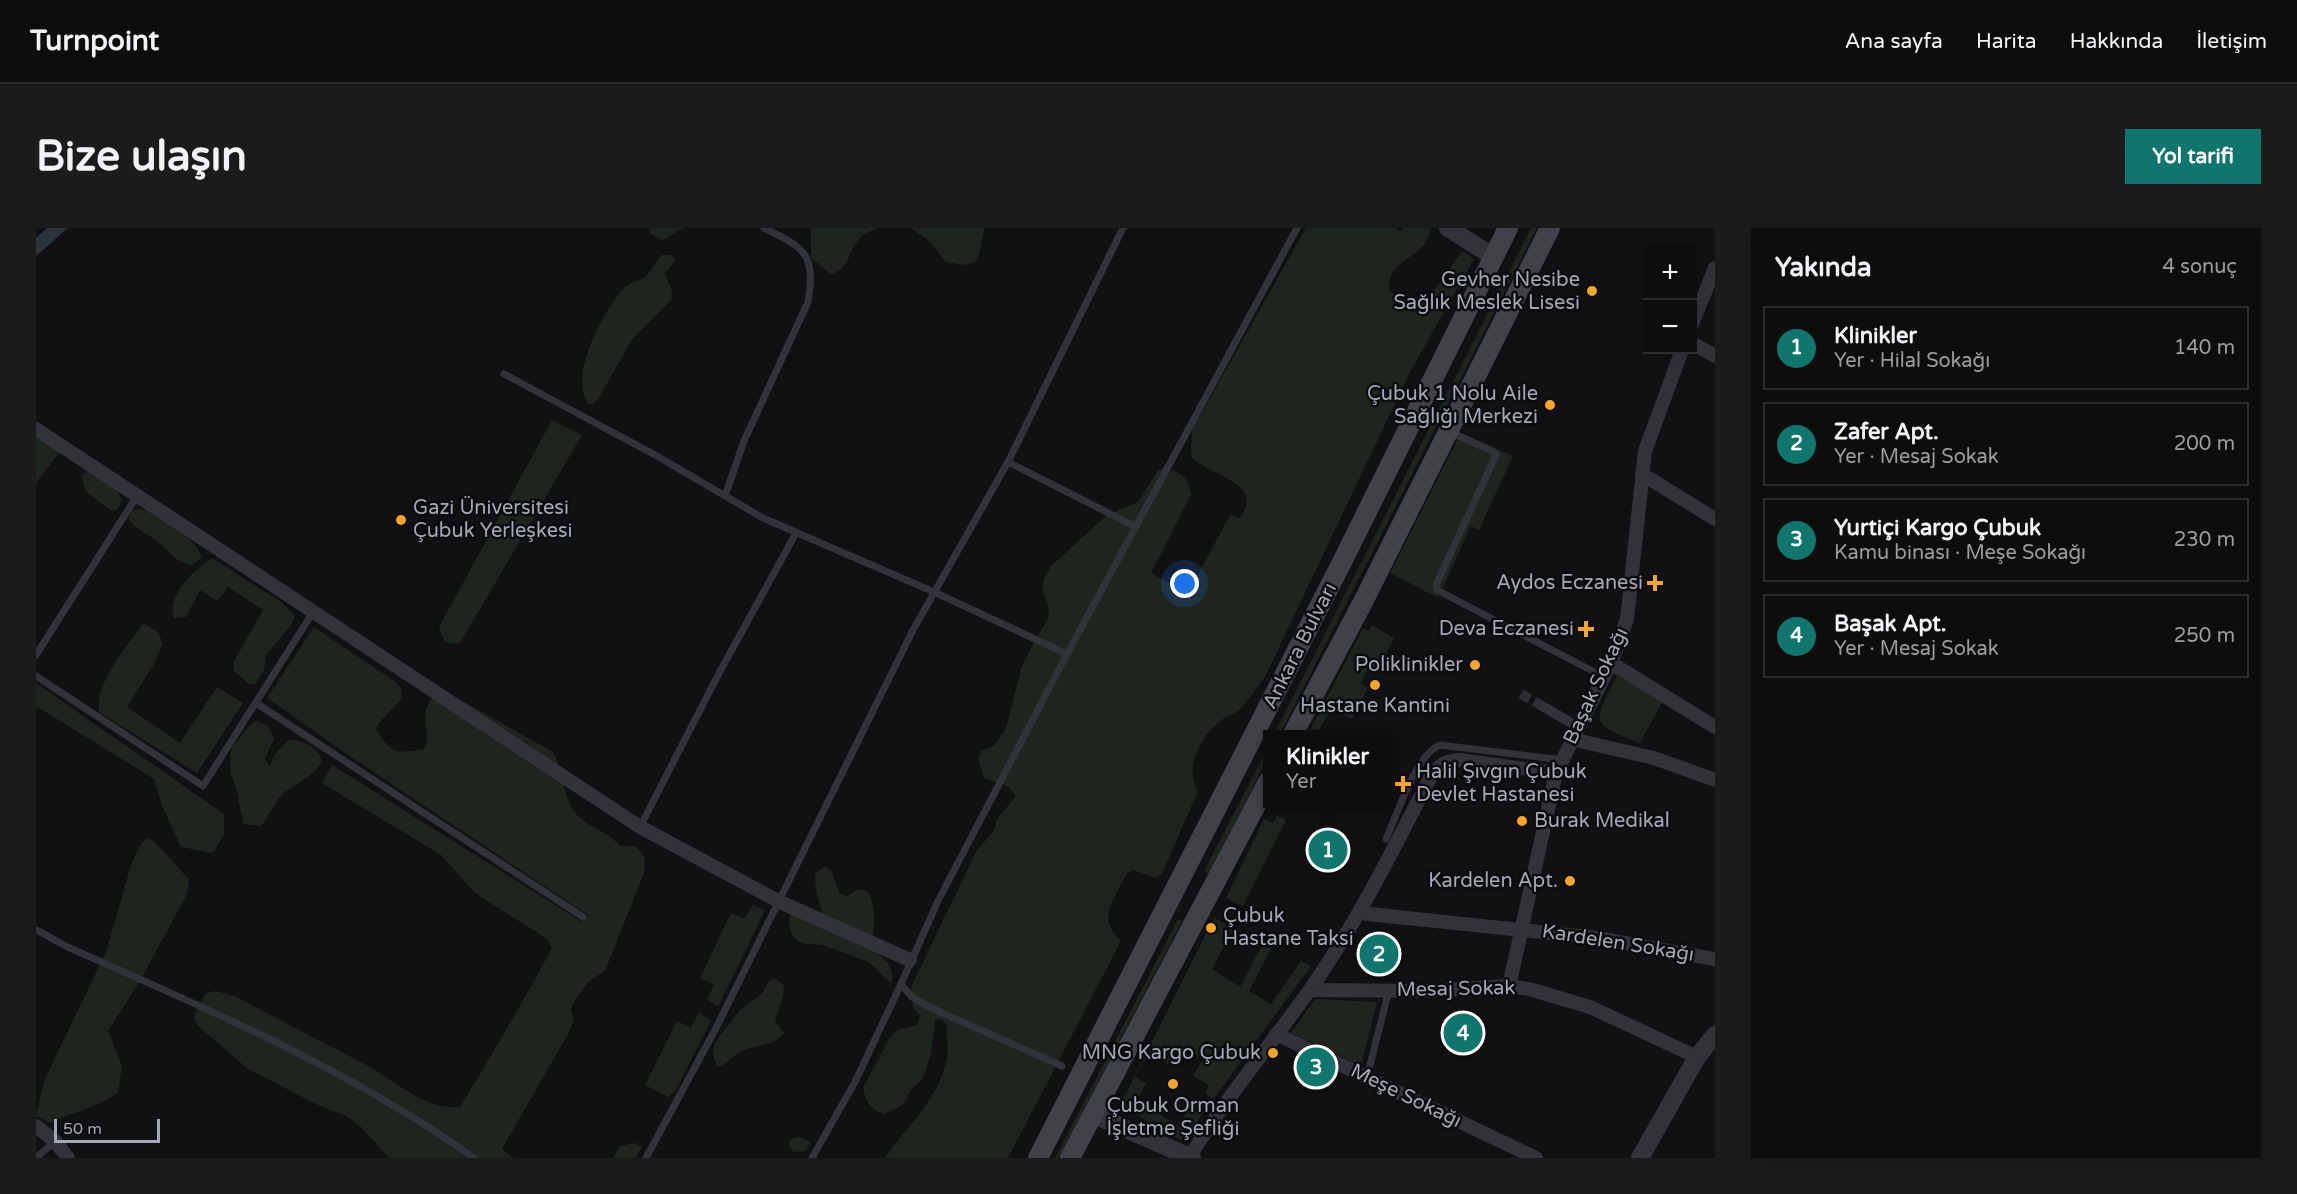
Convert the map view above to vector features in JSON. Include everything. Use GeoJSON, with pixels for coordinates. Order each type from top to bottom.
{"type":"FeatureCollection","features":[{"type":"Feature","properties":{"kind":"main road","name":"Ankara Bulvarı"},"geometry":{"type":"LineString","coordinates":[[1038,1158],[1341,564],[1508,228]]}},
{"type":"Feature","properties":{"kind":"main road","name":"Ankara Bulvarı"},"geometry":{"type":"LineString","coordinates":[[1296,730],[1550,228]]}},
{"type":"Feature","properties":{"kind":"main road"},"geometry":{"type":"LineString","coordinates":[[1070,1158],[1263,791]]}},
{"type":"Feature","properties":{"kind":"street"},"geometry":{"type":"LineString","coordinates":[[1448,228],[1494,257]]}},
{"type":"Feature","properties":{"kind":"street"},"geometry":{"type":"LineString","coordinates":[[1697,312],[1715,268]]}},
{"type":"Feature","properties":{"kind":"street"},"geometry":{"type":"LineString","coordinates":[[1697,346],[1715,356]]}},
{"type":"Feature","properties":{"kind":"street","name":"Başak Sokağı"},"geometry":{"type":"LineString","coordinates":[[1509,986],[1559,767],[1622,636],[1631,602],[1645,451],[1681,354]]}},
{"type":"Feature","properties":{"kind":"street"},"geometry":{"type":"LineString","coordinates":[[36,429],[640,827],[780,902],[910,960]]}},
{"type":"Feature","properties":{"kind":"street"},"geometry":{"type":"LineString","coordinates":[[1642,474],[1715,519]]}},
{"type":"Feature","properties":{"kind":"street"},"geometry":{"type":"LineString","coordinates":[[1611,663],[1715,727]]}},
{"type":"Feature","properties":{"kind":"street"},"geometry":{"type":"LineString","coordinates":[[1544,707],[1575,733],[1715,780]]}},
{"type":"Feature","properties":{"kind":"street"},"geometry":{"type":"LineString","coordinates":[[1092,1114],[1190,1158],[1228,1098],[1310,990],[1359,913],[1383,873],[1431,776],[1439,766],[1447,761],[1459,760],[1559,767]]}},
{"type":"Feature","properties":{"kind":"street","name":"Kardelen Sokağı"},"geometry":{"type":"LineString","coordinates":[[1359,913],[1597,938],[1715,959]]}},
{"type":"Feature","properties":{"kind":"street","name":"Mesaj Sokak"},"geometry":{"type":"LineString","coordinates":[[1310,990],[1461,990],[1509,986],[1553,994],[1590,1007],[1697,1057]]}},
{"type":"Feature","properties":{"kind":"street","name":"Meşe Sokağı"},"geometry":{"type":"LineString","coordinates":[[1276,1034],[1536,1158]]}},
{"type":"Feature","properties":{"kind":"street"},"geometry":{"type":"LineString","coordinates":[[1640,1158],[1697,1057],[1715,1035]]}},
{"type":"Feature","properties":{"kind":"street"},"geometry":{"type":"LineString","coordinates":[[36,1126],[55,1142],[68,1158]]}},
{"type":"Feature","properties":{"kind":"lane"},"geometry":{"type":"LineString","coordinates":[[725,496],[744,441],[808,302],[812,280],[810,263],[799,246],[764,228]]}},
{"type":"Feature","properties":{"kind":"lane"},"geometry":{"type":"LineString","coordinates":[[646,1158],[693,1073],[934,592],[1008,462],[1123,228]]}},
{"type":"Feature","properties":{"kind":"lane"},"geometry":{"type":"LineString","coordinates":[[813,1158],[855,1082],[910,960],[1067,654],[1134,526],[1297,228]]}},
{"type":"Feature","properties":{"kind":"lane"},"geometry":{"type":"LineString","coordinates":[[504,374],[796,533],[934,592],[1067,654]]}},
{"type":"Feature","properties":{"kind":"lane"},"geometry":{"type":"LineString","coordinates":[[1449,431],[1496,455],[1436,585],[1437,590],[1604,677]]}},
{"type":"Feature","properties":{"kind":"lane"},"geometry":{"type":"LineString","coordinates":[[1008,462],[1134,526]]}},
{"type":"Feature","properties":{"kind":"lane"},"geometry":{"type":"LineString","coordinates":[[36,655],[137,496]]}},
{"type":"Feature","properties":{"kind":"lane"},"geometry":{"type":"LineString","coordinates":[[640,827],[718,675],[796,533]]}},
{"type":"Feature","properties":{"kind":"lane"},"geometry":{"type":"LineString","coordinates":[[36,676],[203,786],[313,612]]}},
{"type":"Feature","properties":{"kind":"lane"},"geometry":{"type":"LineString","coordinates":[[256,703],[584,917]]}},
{"type":"Feature","properties":{"kind":"lane"},"geometry":{"type":"LineString","coordinates":[[1386,839],[1416,772],[1433,748],[1440,745],[1559,767]]}},
{"type":"Feature","properties":{"kind":"lane"},"geometry":{"type":"LineString","coordinates":[[36,930],[71,949],[217,1013],[365,1089],[421,1121],[474,1158]]}},
{"type":"Feature","properties":{"kind":"lane"},"geometry":{"type":"LineString","coordinates":[[901,984],[912,997],[929,1007],[1062,1066]]}},
{"type":"Feature","properties":{"kind":"lane"},"geometry":{"type":"LineString","coordinates":[[1367,1077],[1389,990]]}},
{"type":"Feature","properties":{"kind":"lane"},"geometry":{"type":"LineString","coordinates":[[36,1158],[55,1142]]}},
{"type":"Feature","properties":{"kind":"shaded area"},"geometry":{"type":"Polygon","coordinates":[[[47,228],[68,228],[36,256],[36,238],[47,228]]]}},
{"type":"Feature","properties":{"kind":"shaded area"},"geometry":{"type":"Polygon","coordinates":[[[649,228],[683,228],[663,240],[650,234],[649,228]]]}},
{"type":"Feature","properties":{"kind":"shaded area"},"geometry":{"type":"Polygon","coordinates":[[[811,228],[877,228],[862,236],[842,268],[831,274],[811,258],[811,228]]]}},
{"type":"Feature","properties":{"kind":"shaded area"},"geometry":{"type":"Polygon","coordinates":[[[911,228],[984,228],[980,252],[975,262],[965,265],[946,262],[929,241],[911,228]]]}},
{"type":"Feature","properties":{"kind":"shaded area"},"geometry":{"type":"Polygon","coordinates":[[[1306,228],[1396,228],[1400,231],[1403,228],[1431,228],[1422,246],[1394,270],[1390,279],[1389,290],[1410,305],[1426,302],[1462,251],[1474,259],[1410,372],[1265,677],[1239,710],[1215,725],[1202,742],[1194,762],[1193,772],[1198,791],[1162,874],[1156,878],[1133,870],[1127,873],[1117,892],[1108,916],[1114,932],[1121,941],[1008,1158],[885,1158],[921,1112],[942,1075],[947,1056],[946,1024],[941,1019],[935,1020],[931,1053],[923,1078],[911,1090],[903,1105],[884,1114],[879,1112],[869,1104],[863,1088],[890,1037],[897,1030],[917,1025],[920,1015],[913,1007],[911,987],[977,850],[994,831],[997,819],[1015,797],[1007,786],[984,778],[978,759],[981,751],[994,746],[1006,728],[1022,665],[1048,618],[1049,608],[1042,590],[1044,578],[1051,566],[1107,515],[1138,502],[1158,470],[1171,471],[1184,477],[1191,495],[1151,573],[1188,593],[1230,515],[1240,518],[1246,506],[1246,497],[1241,489],[1191,457],[1192,430],[1306,228]]]}},
{"type":"Feature","properties":{"kind":"shaded area"},"geometry":{"type":"Polygon","coordinates":[[[1531,228],[1537,228],[1282,730],[1276,730],[1531,228]]]}},
{"type":"Feature","properties":{"kind":"shaded area"},"geometry":{"type":"Polygon","coordinates":[[[662,255],[671,255],[676,259],[665,274],[672,291],[671,300],[633,338],[598,399],[593,404],[588,404],[583,391],[583,376],[591,343],[598,327],[624,288],[646,277],[662,255]]]}},
{"type":"Feature","properties":{"kind":"shaded area"},"geometry":{"type":"Polygon","coordinates":[[[552,420],[582,435],[460,643],[451,644],[444,641],[439,627],[552,420]]]}},
{"type":"Feature","properties":{"kind":"shaded area"},"geometry":{"type":"Polygon","coordinates":[[[1461,433],[1513,456],[1479,530],[1471,526],[1438,598],[1390,573],[1461,433]]]}},
{"type":"Feature","properties":{"kind":"shaded area"},"geometry":{"type":"Polygon","coordinates":[[[36,434],[61,450],[36,483],[36,434]]]}},
{"type":"Feature","properties":{"kind":"shaded area"},"geometry":{"type":"Polygon","coordinates":[[[89,469],[116,487],[122,501],[118,509],[112,511],[86,492],[81,476],[89,469]]]}},
{"type":"Feature","properties":{"kind":"shaded area"},"geometry":{"type":"Polygon","coordinates":[[[139,509],[158,515],[176,526],[192,541],[202,558],[192,565],[186,564],[136,527],[129,519],[130,510],[139,509]]]}},
{"type":"Feature","properties":{"kind":"shaded area"},"geometry":{"type":"Polygon","coordinates":[[[212,558],[281,602],[295,615],[292,624],[266,655],[264,670],[255,684],[249,684],[234,671],[234,661],[263,610],[228,587],[217,601],[200,590],[186,617],[174,618],[174,601],[178,592],[198,568],[212,558]]]}},
{"type":"Feature","properties":{"kind":"shaded area"},"geometry":{"type":"Polygon","coordinates":[[[143,623],[157,631],[163,643],[154,664],[127,707],[180,743],[217,687],[243,703],[197,773],[99,712],[99,701],[107,677],[143,623]]]}},
{"type":"Feature","properties":{"kind":"shaded area"},"geometry":{"type":"Polygon","coordinates":[[[1372,625],[1394,638],[1377,672],[1368,668],[1361,683],[1368,688],[1352,719],[1331,708],[1319,730],[1310,730],[1363,628],[1369,631],[1372,625]]]}},
{"type":"Feature","properties":{"kind":"shaded area"},"geometry":{"type":"Polygon","coordinates":[[[314,627],[396,682],[401,688],[402,697],[376,729],[390,748],[407,752],[424,749],[427,739],[426,710],[439,688],[553,752],[567,797],[578,816],[620,846],[636,846],[645,858],[644,873],[605,971],[588,982],[574,1002],[571,1010],[574,1020],[568,1034],[502,1149],[513,1158],[389,1158],[361,1127],[346,1116],[316,1104],[248,1069],[196,1024],[194,1015],[206,993],[216,991],[234,996],[361,1062],[408,1092],[446,1107],[460,1107],[552,948],[547,939],[475,893],[441,855],[322,783],[332,765],[582,922],[588,915],[351,757],[267,698],[314,627]]]}},
{"type":"Feature","properties":{"kind":"shaded area"},"geometry":{"type":"Polygon","coordinates":[[[1617,675],[1662,702],[1640,743],[1611,731],[1600,720],[1600,713],[1617,675]]]}},
{"type":"Feature","properties":{"kind":"shaded area"},"geometry":{"type":"Polygon","coordinates":[[[36,683],[224,814],[224,834],[213,853],[181,847],[163,808],[154,779],[36,706],[36,683]]]}},
{"type":"Feature","properties":{"kind":"shaded area"},"geometry":{"type":"Polygon","coordinates":[[[254,721],[267,726],[273,735],[274,739],[265,759],[270,767],[274,755],[289,739],[309,745],[322,761],[310,776],[282,795],[261,826],[243,824],[237,791],[231,774],[230,756],[233,746],[254,721]]]}},
{"type":"Feature","properties":{"kind":"shaded area"},"geometry":{"type":"Polygon","coordinates":[[[1263,757],[1263,768],[1209,873],[1204,871],[1263,757]]]}},
{"type":"Feature","properties":{"kind":"shaded area"},"geometry":{"type":"Polygon","coordinates":[[[1277,815],[1286,820],[1243,906],[1226,898],[1264,819],[1273,823],[1277,815]]]}},
{"type":"Feature","properties":{"kind":"shaded area"},"geometry":{"type":"Polygon","coordinates":[[[149,838],[189,879],[187,894],[140,981],[108,1031],[122,1066],[118,1092],[102,1102],[50,1123],[36,1116],[44,1081],[106,952],[131,865],[142,842],[149,838]]]}},
{"type":"Feature","properties":{"kind":"shaded area"},"geometry":{"type":"Polygon","coordinates":[[[825,867],[831,870],[840,894],[848,896],[858,889],[867,891],[874,917],[871,946],[890,966],[893,978],[891,982],[866,961],[822,945],[801,943],[795,939],[789,921],[791,907],[826,920],[818,897],[815,873],[825,867]]]}},
{"type":"Feature","properties":{"kind":"shaded area"},"geometry":{"type":"Polygon","coordinates":[[[753,905],[765,910],[718,1007],[707,999],[714,985],[700,978],[731,913],[744,919],[753,905]]]}},
{"type":"Feature","properties":{"kind":"shaded area"},"geometry":{"type":"Polygon","coordinates":[[[1214,918],[1233,928],[1212,969],[1240,987],[1263,943],[1272,947],[1249,991],[1271,1004],[1301,961],[1311,966],[1214,1099],[1205,1093],[1209,1085],[1193,1076],[1203,1059],[1179,1046],[1168,1064],[1147,1054],[1135,1077],[1146,1083],[1137,1101],[1178,1126],[1193,1102],[1198,1105],[1202,1099],[1211,1103],[1183,1141],[1127,1110],[1121,1103],[1214,918]]]}},
{"type":"Feature","properties":{"kind":"shaded area"},"geometry":{"type":"Polygon","coordinates":[[[1178,919],[1182,921],[1059,1158],[1055,1158],[1178,919]]]}},
{"type":"Feature","properties":{"kind":"shaded area"},"geometry":{"type":"Polygon","coordinates":[[[774,978],[784,985],[783,997],[775,1021],[784,1033],[774,1041],[749,1048],[717,1067],[713,1054],[714,1044],[740,1010],[762,994],[769,981],[774,978]]]}},
{"type":"Feature","properties":{"kind":"shaded area"},"geometry":{"type":"Polygon","coordinates":[[[1315,999],[1377,1002],[1361,1066],[1291,1033],[1315,999]]]}},
{"type":"Feature","properties":{"kind":"shaded area"},"geometry":{"type":"Polygon","coordinates":[[[699,1012],[711,1021],[675,1091],[668,1097],[645,1085],[677,1021],[691,1028],[699,1012]]]}},
{"type":"Feature","properties":{"kind":"shaded area"},"geometry":{"type":"Polygon","coordinates":[[[799,1137],[811,1142],[805,1151],[793,1152],[789,1146],[789,1140],[799,1137]]]}},
{"type":"Feature","properties":{"kind":"shaded area"},"geometry":{"type":"Polygon","coordinates":[[[635,1143],[642,1147],[636,1158],[614,1158],[619,1146],[635,1143]]]}},
{"type":"Feature","properties":{"kind":"tunnel"},"geometry":{"type":"LineString","coordinates":[[1521,694],[1544,707]]}},
{"type":"Feature","properties":{"kind":"place","name":"Gevher Nesibe Sağlık Meslek Lisesi"},"geometry":{"type":"Point","coordinates":[1592,291]}},
{"type":"Feature","properties":{"kind":"place","name":"Çubuk 1 Nolu Aile Sağlığı Merkezi"},"geometry":{"type":"Point","coordinates":[1550,405]}},
{"type":"Feature","properties":{"kind":"place","name":"Gazi Üniversitesi Çubuk Yerleşkesi"},"geometry":{"type":"Point","coordinates":[401,520]}},
{"type":"Feature","properties":{"kind":"place","name":"Aydos Eczanesi"},"geometry":{"type":"Point","coordinates":[1655,583]}},
{"type":"Feature","properties":{"kind":"place","name":"Deva Eczanesi"},"geometry":{"type":"Point","coordinates":[1586,629]}},
{"type":"Feature","properties":{"kind":"place","name":"Poliklinikler"},"geometry":{"type":"Point","coordinates":[1475,665]}},
{"type":"Feature","properties":{"kind":"place","name":"Hastane Kantini"},"geometry":{"type":"Point","coordinates":[1375,685]}},
{"type":"Feature","properties":{"kind":"place","name":"Halil Şıvgın Çubuk Devlet Hastanesi"},"geometry":{"type":"Point","coordinates":[1403,784]}},
{"type":"Feature","properties":{"kind":"place","name":"Burak Medikal"},"geometry":{"type":"Point","coordinates":[1522,821]}},
{"type":"Feature","properties":{"kind":"place","name":"Klinikler"},"geometry":{"type":"Point","coordinates":[1328,850]}},
{"type":"Feature","properties":{"kind":"place","name":"Kardelen Apt."},"geometry":{"type":"Point","coordinates":[1570,881]}},
{"type":"Feature","properties":{"kind":"place","name":"Çubuk Hastane Taksi"},"geometry":{"type":"Point","coordinates":[1211,928]}},
{"type":"Feature","properties":{"kind":"place","name":"Zafer Apt."},"geometry":{"type":"Point","coordinates":[1379,954]}},
{"type":"Feature","properties":{"kind":"place","name":"Başak Apt."},"geometry":{"type":"Point","coordinates":[1463,1033]}},
{"type":"Feature","properties":{"kind":"place","name":"MNG Kargo Çubuk"},"geometry":{"type":"Point","coordinates":[1273,1053]}},
{"type":"Feature","properties":{"kind":"place","name":"Yurtiçi Kargo Çubuk"},"geometry":{"type":"Point","coordinates":[1316,1067]}},
{"type":"Feature","properties":{"kind":"place","name":"Çubuk Orman İşletme Şefliği"},"geometry":{"type":"Point","coordinates":[1173,1084]}}]}
